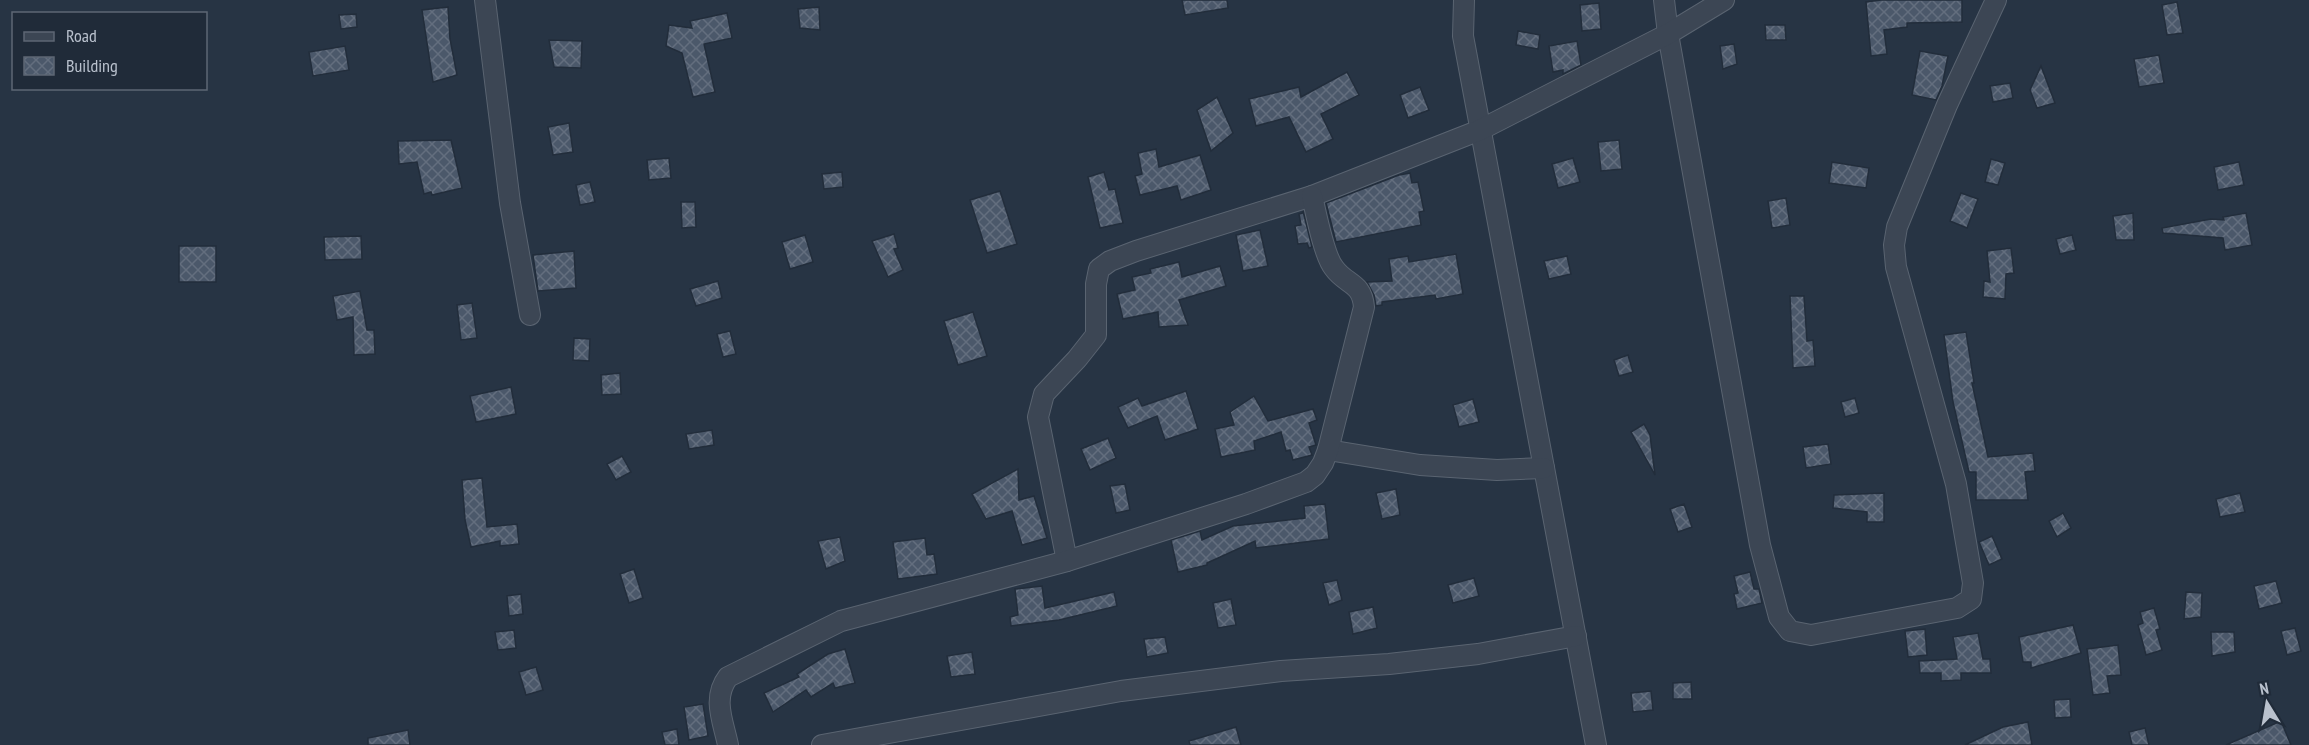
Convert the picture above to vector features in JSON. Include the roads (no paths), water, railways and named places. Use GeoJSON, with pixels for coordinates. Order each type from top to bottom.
{"type":"FeatureCollection","features":[{"type":"Feature","properties":{"kind":"street"},"geometry":{"type":"LineString","coordinates":[[484,0],[510,203],[530,315]]}},
{"type":"Feature","properties":{"kind":"street"},"geometry":{"type":"LineString","coordinates":[[1464,0],[1463,36],[1596,745]]}},
{"type":"Feature","properties":{"kind":"street"},"geometry":{"type":"LineString","coordinates":[[1664,0],[1668,34],[1760,545],[1779,617],[1790,631],[1812,635],[1957,608],[1971,599],[1973,583],[1956,484],[1896,267],[1894,245],[1897,227],[1947,105],[1996,0]]}},
{"type":"Feature","properties":{"kind":"street"},"geometry":{"type":"LineString","coordinates":[[1067,561],[1038,417],[1044,394],[1077,359],[1096,334],[1096,284],[1100,269],[1110,261],[1136,251],[1312,196],[1480,129],[1668,34],[1724,0]]}},
{"type":"Feature","properties":{"kind":"street"},"geometry":{"type":"LineString","coordinates":[[728,745],[718,699],[721,686],[728,676],[841,621],[1067,561],[1246,504],[1306,482],[1315,475],[1328,450],[1364,307],[1363,297],[1355,285],[1334,268],[1312,196]]}},
{"type":"Feature","properties":{"kind":"street"},"geometry":{"type":"LineString","coordinates":[[1328,450],[1420,465],[1497,470],[1544,468]]}},
{"type":"Feature","properties":{"kind":"street"},"geometry":{"type":"LineString","coordinates":[[822,745],[1121,691],[1281,671],[1389,664],[1478,654],[1576,636]]}}]}
